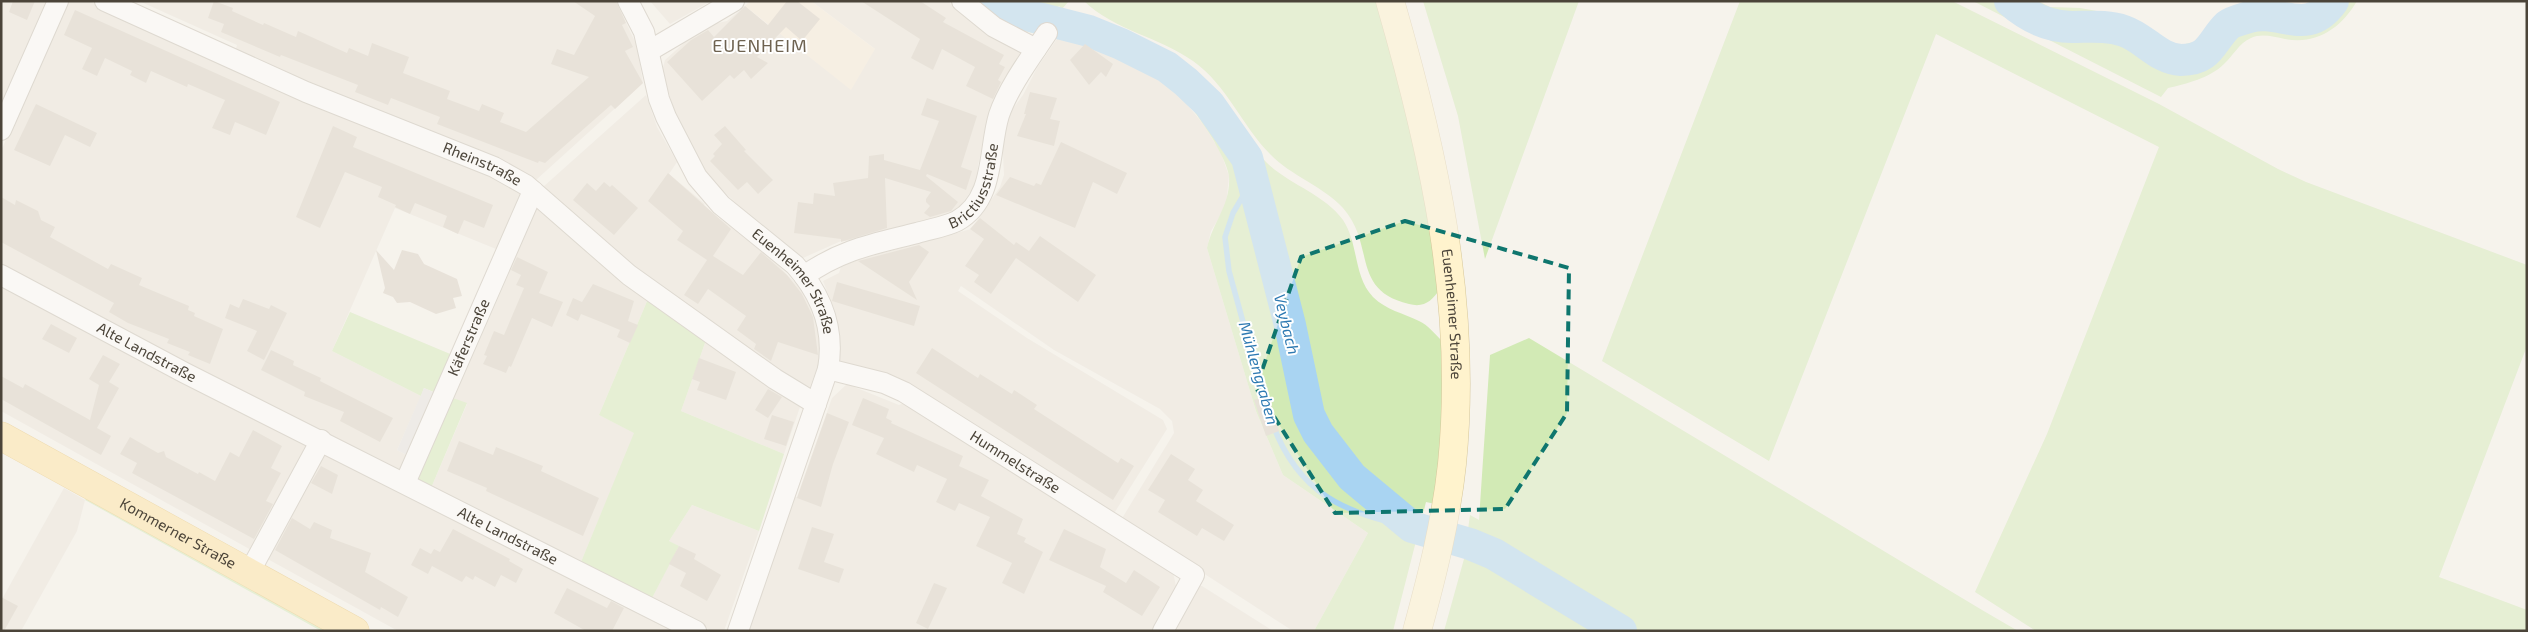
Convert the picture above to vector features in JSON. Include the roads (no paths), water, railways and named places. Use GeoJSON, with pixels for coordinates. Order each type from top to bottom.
{"type":"FeatureCollection","features":[{"type":"Feature","properties":{"kind":"main road","name":"Euenheimer Straße"},"geometry":{"type":"LineString","coordinates":[[1390,1],[1434,169],[1452,282],[1456,392],[1452,465],[1434,568],[1417,631]]}},
{"type":"Feature","properties":{"kind":"main road","name":"Kommerner Straße"},"geometry":{"type":"LineString","coordinates":[[1,436],[355,631]]}},
{"type":"Feature","properties":{"kind":"street"},"geometry":{"type":"LineString","coordinates":[[1,130],[58,1]]}},
{"type":"Feature","properties":{"kind":"street","name":"Rheinstraße"},"geometry":{"type":"LineString","coordinates":[[105,1],[306,92],[477,158],[526,185],[629,275],[775,379],[816,404]]}},
{"type":"Feature","properties":{"kind":"street","name":"Euenheimer Straße"},"geometry":{"type":"LineString","coordinates":[[628,1],[644,32],[659,99],[666,117],[697,177],[721,205],[795,265],[804,276],[824,309],[830,342],[828,369],[738,631]]}},
{"type":"Feature","properties":{"kind":"street"},"geometry":{"type":"LineString","coordinates":[[649,51],[734,1]]}},
{"type":"Feature","properties":{"kind":"street","name":"Brictiusstraße"},"geometry":{"type":"LineString","coordinates":[[804,276],[834,256],[942,226],[964,216],[979,198],[991,167],[999,115],[1042,41],[994,27],[962,1]]}},
{"type":"Feature","properties":{"kind":"street","name":"Käferstraße"},"geometry":{"type":"LineString","coordinates":[[405,483],[533,191]]}},
{"type":"Feature","properties":{"kind":"street","name":"Alte Landstraße"},"geometry":{"type":"LineString","coordinates":[[1,275],[177,369],[321,440],[696,631]]}},
{"type":"Feature","properties":{"kind":"street","name":"Hummelstraße"},"geometry":{"type":"LineString","coordinates":[[828,369],[884,383],[904,392],[1194,575],[1163,631]]}},
{"type":"Feature","properties":{"kind":"street"},"geometry":{"type":"LineString","coordinates":[[249,573],[321,440]]}},
{"type":"Feature","properties":{"kind":"waterway","name":"Veybach"},"geometry":{"type":"LineString","coordinates":[[991,1],[1011,11],[1089,31],[1121,44],[1167,67],[1209,104],[1247,158],[1290,325],[1309,415],[1318,433],[1352,477],[1412,527],[1470,544],[1494,554],[1621,631]]}},
{"type":"Feature","properties":{"kind":"waterway"},"geometry":{"type":"LineString","coordinates":[[2010,1],[2031,16],[2046,23],[2072,27],[2118,29],[2139,38],[2165,56],[2181,60],[2199,57],[2205,53],[2222,31],[2235,21],[2261,15],[2293,20],[2313,18],[2323,12],[2333,1]]}},
{"type":"Feature","properties":{"kind":"waterway","name":"Mühlengraben"},"geometry":{"type":"LineString","coordinates":[[1253,179],[1233,213],[1225,237],[1229,271],[1265,402]]}},
{"type":"Feature","properties":{"kind":"waterway","name":"Mühlengraben"},"geometry":{"type":"LineString","coordinates":[[1273,425],[1284,449],[1296,468],[1310,484],[1327,497],[1365,515],[1412,527]]}},
{"type":"Feature","properties":{"kind":"waterway","name":"Mühlengraben"},"geometry":{"type":"LineString","coordinates":[[1595,631],[1599,617]]}},
{"type":"Feature","properties":{"kind":"district","name":"EUENHEIM"},"geometry":{"type":"Point","coordinates":[760,46]}}]}
